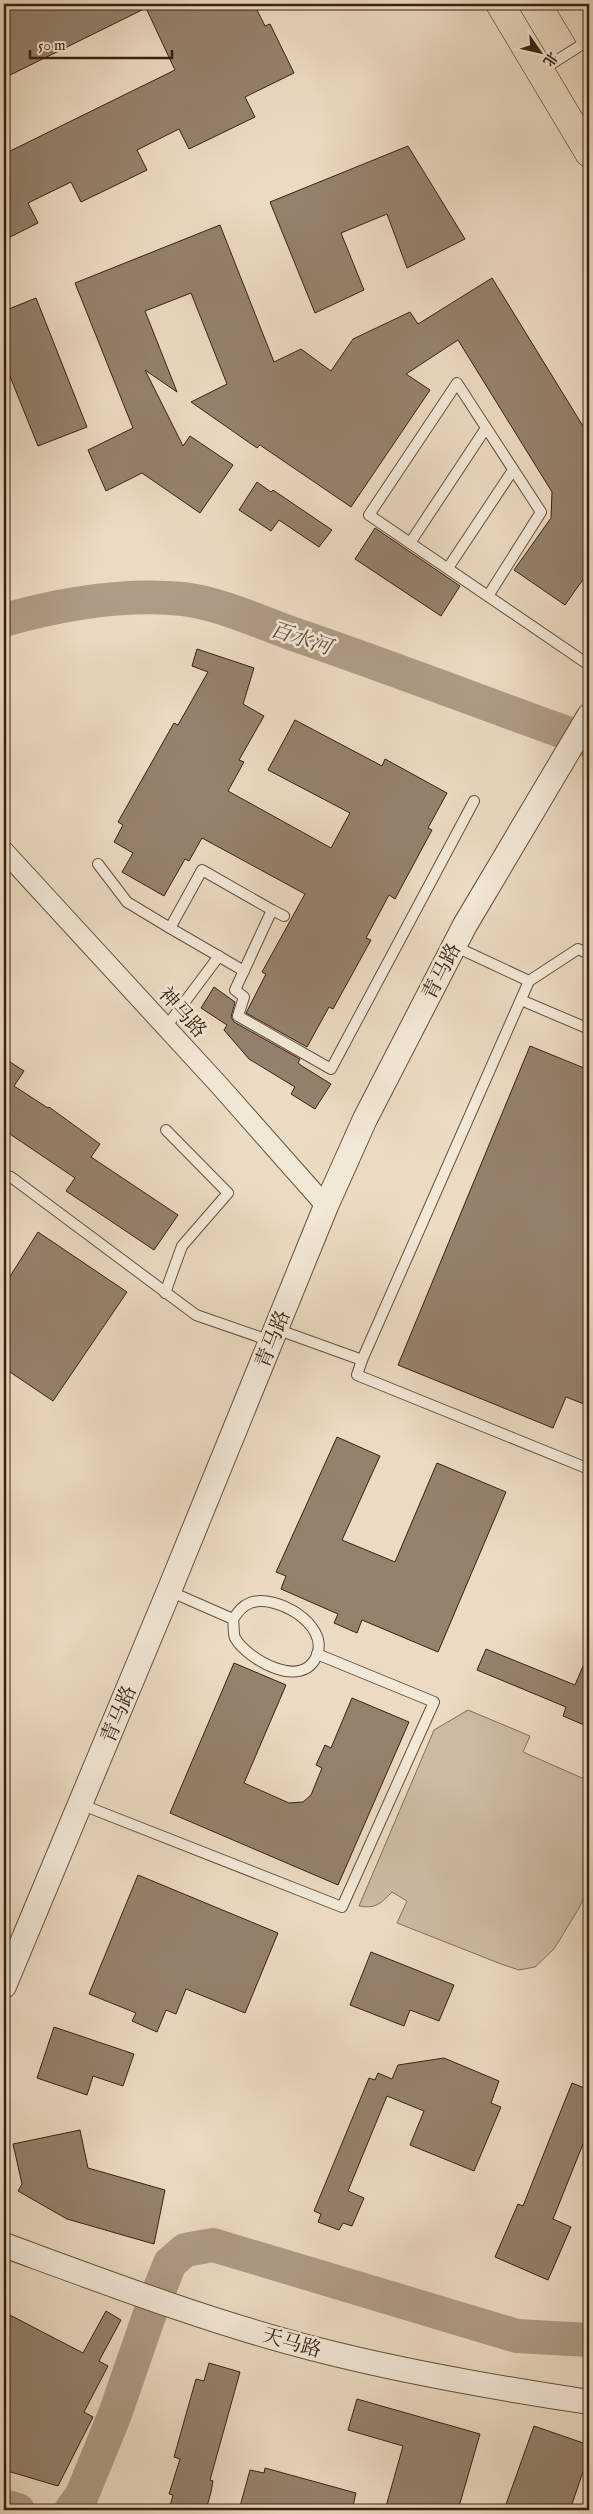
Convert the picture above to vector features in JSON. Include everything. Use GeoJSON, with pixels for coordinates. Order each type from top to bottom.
{"type":"FeatureCollection","features":[{"type":"Feature","properties":{"kind":"main road"},"geometry":{"type":"LineString","coordinates":[[500,4],[589,153]]}},
{"type":"Feature","properties":{"kind":"main road"},"geometry":{"type":"LineString","coordinates":[[570,4],[589,38]]}},
{"type":"Feature","properties":{"kind":"street","name":"青马路"},"geometry":{"type":"LineString","coordinates":[[4,1986],[169,1591],[326,1206],[365,1118],[454,946],[587,718]]}},
{"type":"Feature","properties":{"kind":"street","name":"神马路"},"geometry":{"type":"LineString","coordinates":[[4,851],[166,1027],[326,1206]]}},
{"type":"Feature","properties":{"kind":"street","name":"天马路"},"geometry":{"type":"LineString","coordinates":[[4,2245],[182,2309],[310,2348],[408,2371],[499,2389],[589,2402]]}},
{"type":"Feature","properties":{"kind":"lane"},"geometry":{"type":"LineString","coordinates":[[539,71],[589,38]]}},
{"type":"Feature","properties":{"kind":"lane"},"geometry":{"type":"LineString","coordinates":[[488,596],[541,512],[457,383],[369,515],[589,665]]}},
{"type":"Feature","properties":{"kind":"lane"},"geometry":{"type":"LineString","coordinates":[[410,543],[486,428]]}},
{"type":"Feature","properties":{"kind":"lane"},"geometry":{"type":"LineString","coordinates":[[448,568],[513,470]]}},
{"type":"Feature","properties":{"kind":"lane"},"geometry":{"type":"LineString","coordinates":[[272,910],[235,990],[244,997],[238,1016],[331,1069],[474,801]]}},
{"type":"Feature","properties":{"kind":"lane"},"geometry":{"type":"LineString","coordinates":[[98,864],[127,902],[244,971]]}},
{"type":"Feature","properties":{"kind":"lane"},"geometry":{"type":"LineString","coordinates":[[170,928],[202,870],[284,916]]}},
{"type":"Feature","properties":{"kind":"lane"},"geometry":{"type":"LineString","coordinates":[[454,946],[529,981]]}},
{"type":"Feature","properties":{"kind":"lane"},"geometry":{"type":"LineString","coordinates":[[589,954],[578,949],[529,981],[357,1375],[589,1469]]}},
{"type":"Feature","properties":{"kind":"lane"},"geometry":{"type":"LineString","coordinates":[[166,1027],[219,956]]}},
{"type":"Feature","properties":{"kind":"lane"},"geometry":{"type":"LineString","coordinates":[[521,1000],[589,1029]]}},
{"type":"Feature","properties":{"kind":"lane"},"geometry":{"type":"LineString","coordinates":[[165,1293],[182,1246],[228,1193],[166,1130]]}},
{"type":"Feature","properties":{"kind":"lane"},"geometry":{"type":"LineString","coordinates":[[11,1177],[196,1315],[362,1360]]}},
{"type":"Feature","properties":{"kind":"lane"},"geometry":{"type":"LineString","coordinates":[[169,1591],[233,1619]]}},
{"type":"Feature","properties":{"kind":"lane"},"geometry":{"type":"LineString","coordinates":[[252,1602],[271,1603],[296,1612],[312,1625],[319,1638],[318,1654],[312,1662],[303,1668],[288,1672],[266,1665],[248,1653],[234,1636],[233,1619],[242,1607],[252,1602]]}},
{"type":"Feature","properties":{"kind":"lane"},"geometry":{"type":"LineString","coordinates":[[80,1804],[342,1907],[434,1702],[318,1654]]}},
{"type":"Feature","properties":{"kind":"shaded area"},"geometry":{"type":"Polygon","coordinates":[[[468,1710],[530,1736],[523,1752],[589,1781],[589,1886],[579,1908],[554,1949],[535,1967],[519,1970],[397,1923],[407,1901],[392,1892],[377,1905],[370,1907],[359,1906],[434,1730],[468,1710]]]}},
{"type":"Feature","properties":{"kind":"building"},"geometry":{"type":"Polygon","coordinates":[[[4,4],[254,4],[265,26],[270,24],[294,73],[245,97],[255,117],[189,149],[179,129],[137,150],[147,170],[81,202],[71,182],[28,203],[38,223],[4,240],[4,154],[175,70],[146,8],[4,78],[4,4]]]}},
{"type":"Feature","properties":{"kind":"building"},"geometry":{"type":"Polygon","coordinates":[[[408,146],[465,239],[407,268],[387,214],[341,233],[364,290],[315,313],[270,202],[408,146]]]}},
{"type":"Feature","properties":{"kind":"building"},"geometry":{"type":"Polygon","coordinates":[[[220,225],[274,362],[301,349],[331,371],[353,339],[410,312],[418,324],[492,278],[589,436],[589,571],[565,605],[514,570],[551,518],[552,492],[458,340],[406,374],[430,390],[351,507],[260,445],[257,448],[191,402],[227,384],[191,293],[145,311],[177,392],[145,370],[183,446],[190,436],[233,465],[200,513],[142,473],[106,491],[88,450],[133,428],[75,283],[220,225]]]}},
{"type":"Feature","properties":{"kind":"building"},"geometry":{"type":"Polygon","coordinates":[[[36,298],[87,427],[38,446],[7,369],[4,370],[4,311],[36,298]]]}},
{"type":"Feature","properties":{"kind":"building"},"geometry":{"type":"Polygon","coordinates":[[[257,482],[271,492],[273,490],[332,530],[319,547],[279,520],[271,531],[239,510],[257,482]]]}},
{"type":"Feature","properties":{"kind":"building"},"geometry":{"type":"Polygon","coordinates":[[[375,528],[460,586],[441,616],[355,559],[375,528]]]}},
{"type":"Feature","properties":{"kind":"building"},"geometry":{"type":"Polygon","coordinates":[[[197,649],[254,668],[243,704],[264,716],[239,760],[244,762],[228,791],[331,848],[350,813],[268,770],[295,720],[382,766],[385,759],[447,793],[428,828],[432,830],[395,899],[389,895],[366,938],[371,940],[333,1009],[329,1007],[307,1047],[246,1013],[266,974],[262,972],[305,894],[202,838],[189,861],[185,859],[164,896],[122,872],[133,853],[114,842],[123,825],[118,822],[174,723],[178,725],[208,672],[192,666],[197,649]]]}},
{"type":"Feature","properties":{"kind":"building"},"geometry":{"type":"Polygon","coordinates":[[[214,987],[235,1002],[231,1017],[234,1022],[300,1059],[298,1063],[331,1084],[315,1109],[291,1094],[295,1087],[249,1059],[224,1030],[227,1025],[201,1008],[214,987]]]}},
{"type":"Feature","properties":{"kind":"building"},"geometry":{"type":"Polygon","coordinates":[[[530,1046],[589,1070],[589,1406],[566,1397],[553,1428],[398,1365],[530,1046]]]}},
{"type":"Feature","properties":{"kind":"building"},"geometry":{"type":"Polygon","coordinates":[[[4,1058],[24,1071],[14,1086],[49,1107],[100,1144],[91,1157],[178,1215],[154,1250],[66,1191],[75,1178],[4,1130],[4,1058]]]}},
{"type":"Feature","properties":{"kind":"building"},"geometry":{"type":"Polygon","coordinates":[[[38,1232],[127,1292],[53,1401],[4,1368],[4,1286],[38,1232]]]}},
{"type":"Feature","properties":{"kind":"building"},"geometry":{"type":"Polygon","coordinates":[[[337,1437],[380,1456],[342,1540],[395,1562],[437,1463],[506,1492],[438,1652],[362,1620],[357,1633],[334,1623],[338,1614],[281,1589],[286,1576],[276,1572],[337,1437]]]}},
{"type":"Feature","properties":{"kind":"building"},"geometry":{"type":"Polygon","coordinates":[[[486,1649],[575,1685],[589,1652],[589,1727],[563,1716],[566,1707],[477,1670],[486,1649]]]}},
{"type":"Feature","properties":{"kind":"building"},"geometry":{"type":"Polygon","coordinates":[[[234,1663],[286,1685],[244,1783],[289,1803],[303,1802],[311,1795],[322,1768],[316,1765],[325,1745],[331,1748],[352,1698],[409,1722],[338,1885],[170,1813],[234,1663]]]}},
{"type":"Feature","properties":{"kind":"building"},"geometry":{"type":"Polygon","coordinates":[[[138,1875],[278,1933],[245,2013],[186,1989],[176,2014],[166,2010],[157,2032],[132,2021],[136,2013],[89,1994],[138,1875]]]}},
{"type":"Feature","properties":{"kind":"building"},"geometry":{"type":"Polygon","coordinates":[[[371,1952],[454,1985],[439,2021],[410,2010],[404,2026],[350,2005],[371,1952]]]}},
{"type":"Feature","properties":{"kind":"building"},"geometry":{"type":"Polygon","coordinates":[[[54,2027],[134,2054],[123,2086],[93,2076],[87,2095],[37,2078],[54,2027]]]}},
{"type":"Feature","properties":{"kind":"building"},"geometry":{"type":"Polygon","coordinates":[[[444,2058],[499,2081],[491,2103],[501,2107],[474,2171],[410,2145],[424,2111],[387,2096],[348,2191],[364,2198],[352,2226],[343,2223],[339,2230],[318,2222],[321,2214],[314,2211],[369,2078],[375,2080],[378,2073],[392,2079],[398,2065],[444,2058]]]}},
{"type":"Feature","properties":{"kind":"building"},"geometry":{"type":"Polygon","coordinates":[[[572,2083],[589,2090],[589,2129],[553,2219],[571,2227],[548,2280],[495,2257],[518,2204],[523,2206],[572,2083]]]}},
{"type":"Feature","properties":{"kind":"building"},"geometry":{"type":"Polygon","coordinates":[[[80,2130],[88,2168],[165,2190],[154,2244],[67,2219],[18,2191],[22,2184],[13,2144],[80,2130]]]}},
{"type":"Feature","properties":{"kind":"building"},"geometry":{"type":"Polygon","coordinates":[[[106,2311],[121,2320],[99,2361],[108,2366],[84,2412],[93,2417],[58,2486],[4,2470],[4,2312],[83,2353],[106,2311]]]}},
{"type":"Feature","properties":{"kind":"building"},"geometry":{"type":"Polygon","coordinates":[[[209,2363],[240,2372],[210,2480],[213,2481],[211,2492],[206,2510],[169,2510],[173,2495],[169,2494],[180,2459],[174,2457],[196,2379],[204,2381],[209,2363]]]}},
{"type":"Feature","properties":{"kind":"building"},"geometry":{"type":"Polygon","coordinates":[[[357,2399],[480,2434],[458,2510],[385,2510],[403,2446],[348,2430],[357,2399]]]}},
{"type":"Feature","properties":{"kind":"building"},"geometry":{"type":"Polygon","coordinates":[[[534,2426],[589,2445],[589,2454],[570,2510],[504,2510],[534,2426]]]}},
{"type":"Feature","properties":{"kind":"building"},"geometry":{"type":"Polygon","coordinates":[[[265,2468],[356,2493],[352,2510],[239,2510],[250,2470],[264,2473],[265,2468]]]}},
{"type":"Feature","properties":{"kind":"waterway","name":"百水河"},"geometry":{"type":"LineString","coordinates":[[4,620],[92,601],[138,598],[197,601],[376,663],[589,741]]}},
{"type":"Feature","properties":{"kind":"waterway"},"geometry":{"type":"LineString","coordinates":[[71,2510],[82,2495],[115,2414],[149,2316],[170,2263],[185,2250],[213,2245],[517,2336],[589,2340]]}},
{"type":"Feature","properties":{"kind":"waterway"},"geometry":{"type":"LineString","coordinates":[[4,2506],[18,2510]]}}]}
